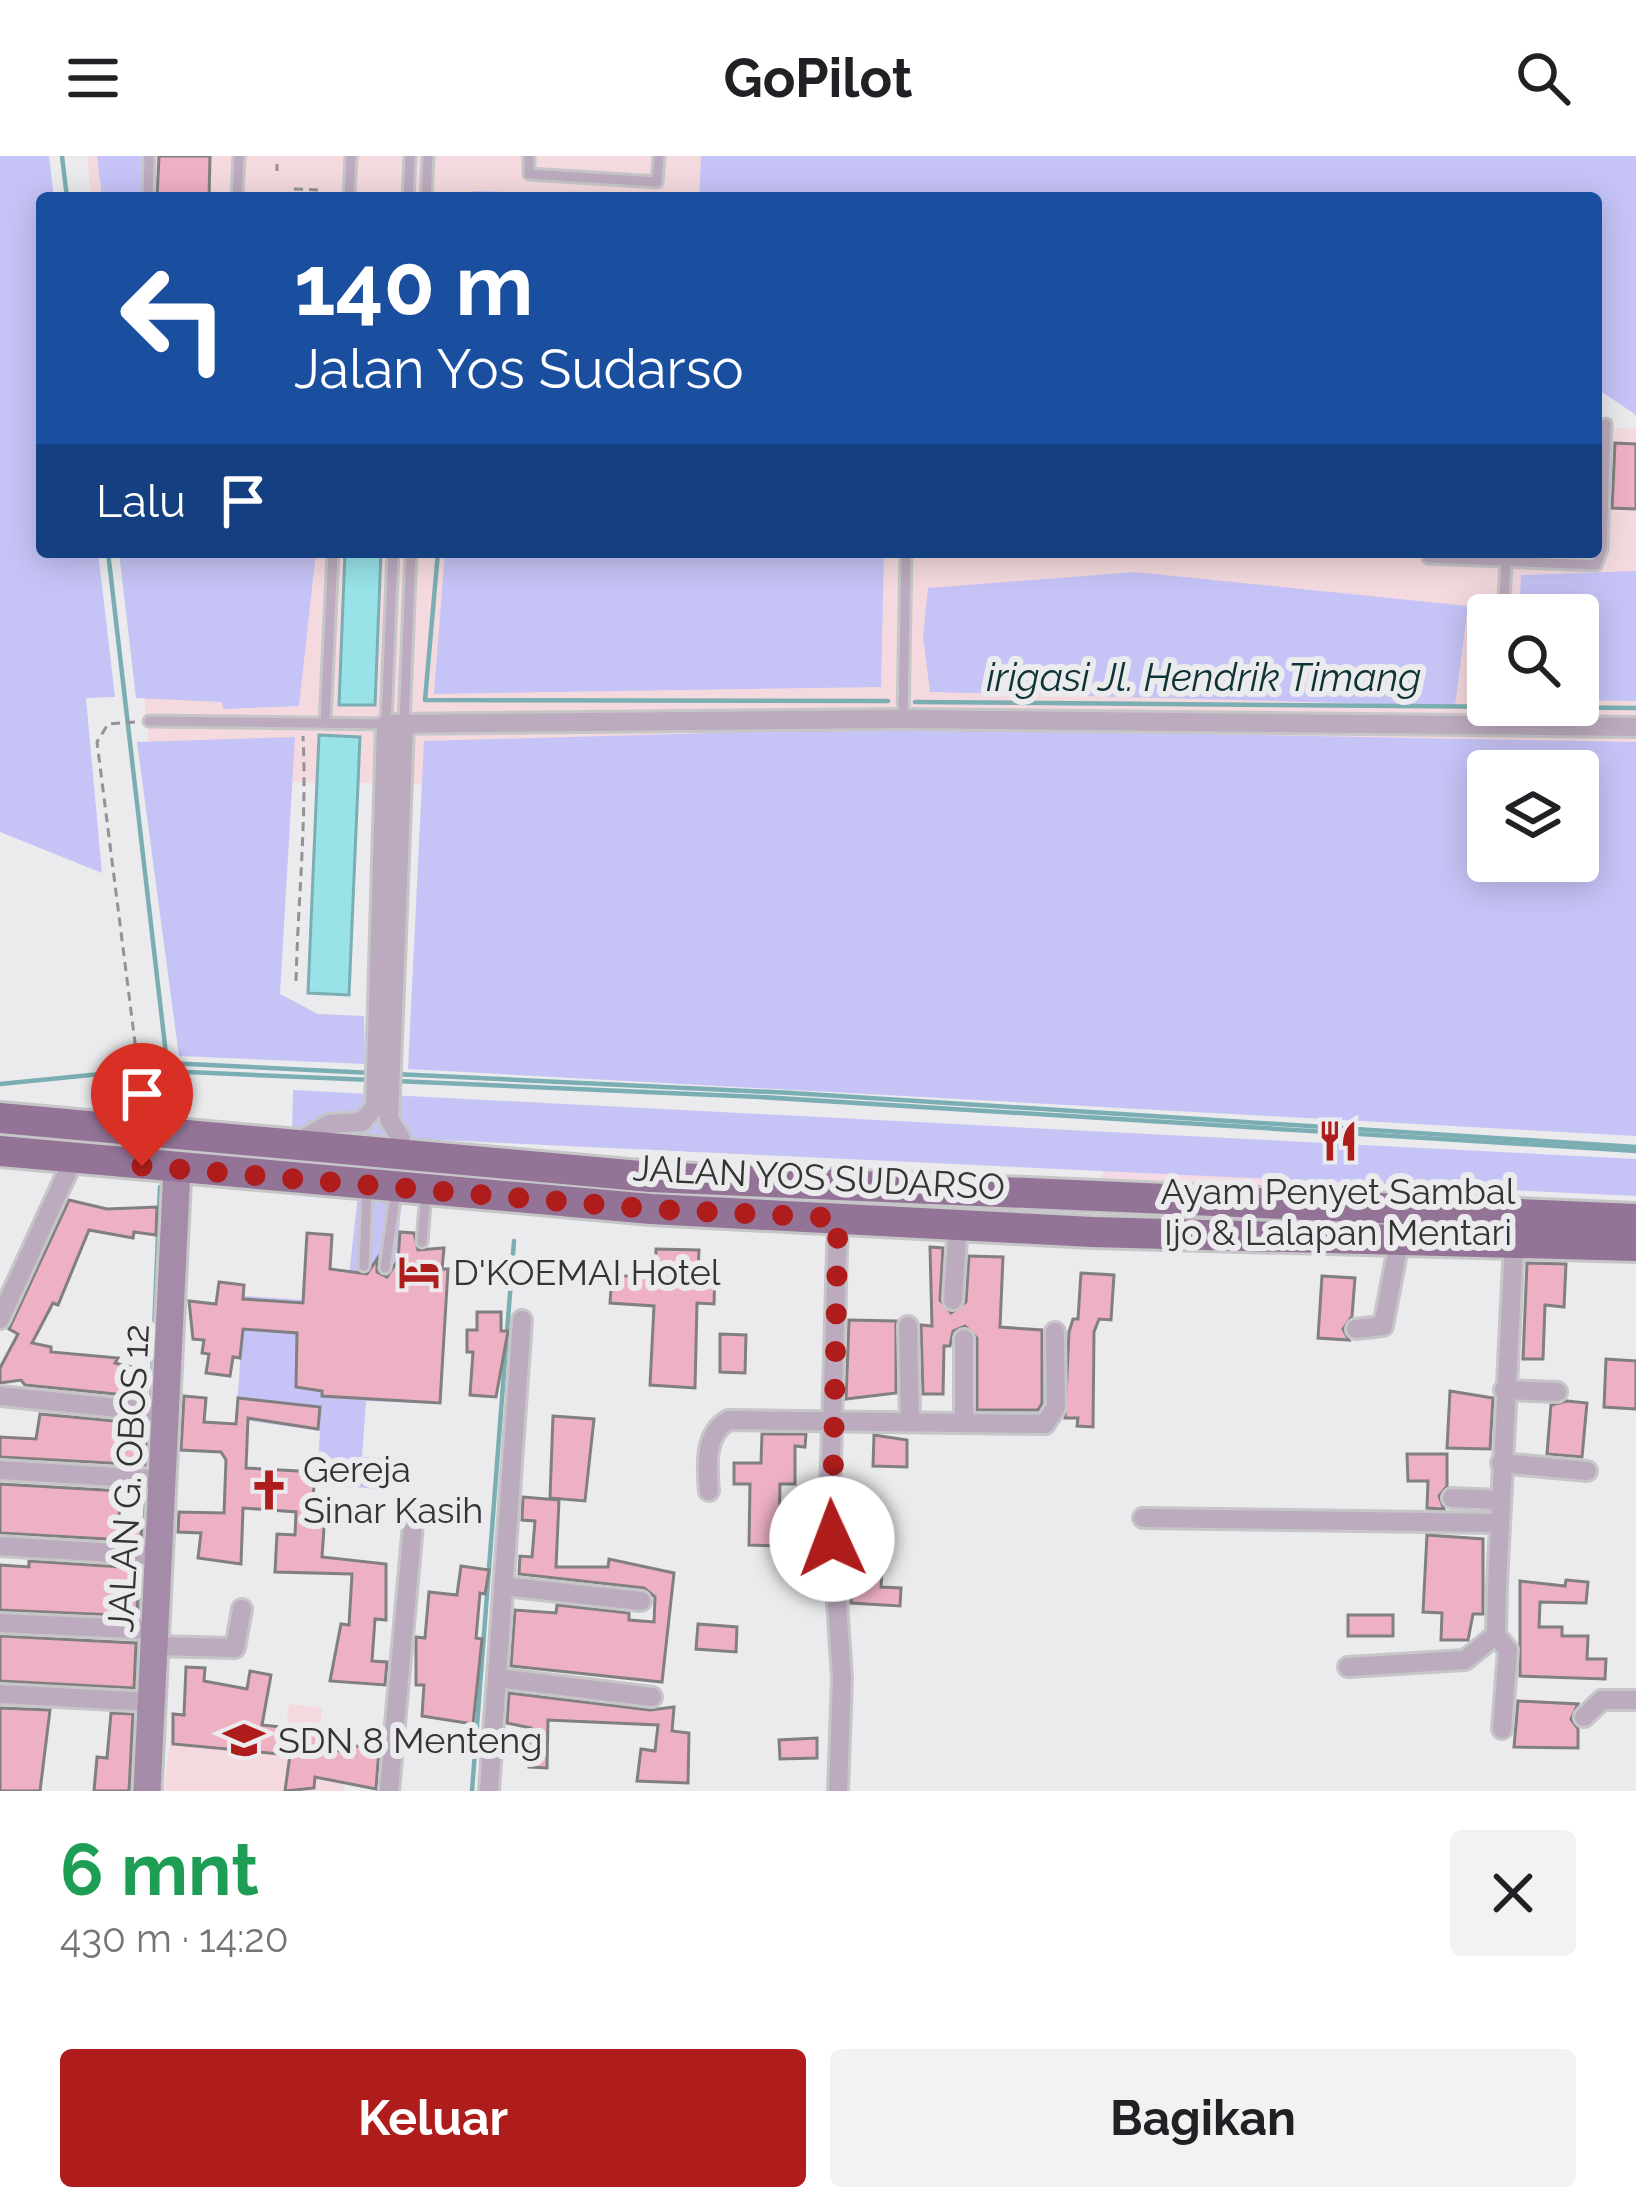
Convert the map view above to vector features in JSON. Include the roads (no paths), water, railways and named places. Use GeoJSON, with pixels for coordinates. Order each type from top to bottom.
{"type":"FeatureCollection","features":[{"type":"Feature","properties":{"kind":"main road","name":"JALAN YOS SUDARSO"},"geometry":{"type":"LineString","coordinates":[[0,1118],[291,1146],[398,1178],[651,1209],[958,1223],[1171,1218],[1636,1220]]}},
{"type":"Feature","properties":{"kind":"main road","name":"JALAN YOS SUDARSO"},"geometry":{"type":"LineString","coordinates":[[0,1151],[177,1168],[398,1178],[651,1177],[1171,1218],[1399,1242],[1636,1246]]}},
{"type":"Feature","properties":{"kind":"street"},"geometry":{"type":"LineString","coordinates":[[395,724],[1467,715]]}},
{"type":"Feature","properties":{"kind":"street"},"geometry":{"type":"LineString","coordinates":[[291,1146],[329,1124],[362,1122],[375,1107],[395,724]]}},
{"type":"Feature","properties":{"kind":"street"},"geometry":{"type":"LineString","coordinates":[[395,724],[389,1119],[398,1178]]}},
{"type":"Feature","properties":{"kind":"street"},"geometry":{"type":"LineString","coordinates":[[1599,725],[1636,728]]}},
{"type":"Feature","properties":{"kind":"street"},"geometry":{"type":"LineString","coordinates":[[0,1319],[73,1160]]}},
{"type":"Feature","properties":{"kind":"street","name":"JALAN G. OBOS 12"},"geometry":{"type":"LineString","coordinates":[[147,1791],[166,1480],[177,1168]]}},
{"type":"Feature","properties":{"kind":"street"},"geometry":{"type":"LineString","coordinates":[[838,1218],[830,1495],[843,1690],[838,1791]]}},
{"type":"Feature","properties":{"kind":"street"},"geometry":{"type":"LineString","coordinates":[[953,1300],[958,1223]]}},
{"type":"Feature","properties":{"kind":"street"},"geometry":{"type":"LineString","coordinates":[[1356,1329],[1383,1326],[1399,1242]]}},
{"type":"Feature","properties":{"kind":"street"},"geometry":{"type":"LineString","coordinates":[[1502,1730],[1508,1650],[1496,1635],[1498,1523],[1514,1244]]}},
{"type":"Feature","properties":{"kind":"street"},"geometry":{"type":"LineString","coordinates":[[489,1791],[522,1320]]}},
{"type":"Feature","properties":{"kind":"street"},"geometry":{"type":"LineString","coordinates":[[908,1326],[910,1419]]}},
{"type":"Feature","properties":{"kind":"street"},"geometry":{"type":"LineString","coordinates":[[710,1491],[711,1442],[724,1421],[910,1419],[1046,1424],[1053,1419],[1055,1332]]}},
{"type":"Feature","properties":{"kind":"street"},"geometry":{"type":"LineString","coordinates":[[964,1339],[964,1420]]}},
{"type":"Feature","properties":{"kind":"street"},"geometry":{"type":"LineString","coordinates":[[1504,1390],[1557,1392]]}},
{"type":"Feature","properties":{"kind":"street"},"geometry":{"type":"LineString","coordinates":[[0,1396],[167,1413]]}},
{"type":"Feature","properties":{"kind":"street"},"geometry":{"type":"LineString","coordinates":[[1501,1463],[1587,1471]]}},
{"type":"Feature","properties":{"kind":"street"},"geometry":{"type":"LineString","coordinates":[[0,1470],[166,1480]]}},
{"type":"Feature","properties":{"kind":"street"},"geometry":{"type":"LineString","coordinates":[[1452,1498],[1499,1500]]}},
{"type":"Feature","properties":{"kind":"street"},"geometry":{"type":"LineString","coordinates":[[389,1791],[414,1514]]}},
{"type":"Feature","properties":{"kind":"street"},"geometry":{"type":"LineString","coordinates":[[1143,1518],[1498,1523]]}},
{"type":"Feature","properties":{"kind":"street"},"geometry":{"type":"LineString","coordinates":[[0,1546],[160,1556]]}},
{"type":"Feature","properties":{"kind":"street"},"geometry":{"type":"LineString","coordinates":[[503,1586],[640,1601]]}},
{"type":"Feature","properties":{"kind":"street"},"geometry":{"type":"LineString","coordinates":[[0,1623],[236,1648],[242,1609]]}},
{"type":"Feature","properties":{"kind":"street"},"geometry":{"type":"LineString","coordinates":[[1348,1667],[1465,1660],[1496,1635]]}},
{"type":"Feature","properties":{"kind":"street"},"geometry":{"type":"LineString","coordinates":[[497,1678],[652,1697]]}},
{"type":"Feature","properties":{"kind":"street"},"geometry":{"type":"LineString","coordinates":[[0,1694],[152,1702]]}},
{"type":"Feature","properties":{"kind":"street"},"geometry":{"type":"LineString","coordinates":[[1585,1717],[1602,1700],[1636,1700]]}},
{"type":"Feature","properties":{"kind":"lane"},"geometry":{"type":"LineString","coordinates":[[148,192],[149,156]]}},
{"type":"Feature","properties":{"kind":"lane"},"geometry":{"type":"LineString","coordinates":[[237,192],[239,156]]}},
{"type":"Feature","properties":{"kind":"lane"},"geometry":{"type":"LineString","coordinates":[[349,192],[351,156]]}},
{"type":"Feature","properties":{"kind":"lane"},"geometry":{"type":"LineString","coordinates":[[408,192],[410,156]]}},
{"type":"Feature","properties":{"kind":"lane"},"geometry":{"type":"LineString","coordinates":[[426,192],[428,156]]}},
{"type":"Feature","properties":{"kind":"lane"},"geometry":{"type":"LineString","coordinates":[[530,156],[529,174],[657,182],[658,156]]}},
{"type":"Feature","properties":{"kind":"lane"},"geometry":{"type":"LineString","coordinates":[[1602,514],[1606,424]]}},
{"type":"Feature","properties":{"kind":"lane"},"geometry":{"type":"LineString","coordinates":[[325,723],[333,558]]}},
{"type":"Feature","properties":{"kind":"lane"},"geometry":{"type":"LineString","coordinates":[[394,558],[395,724]]}},
{"type":"Feature","properties":{"kind":"lane"},"geometry":{"type":"LineString","coordinates":[[395,724],[410,558]]}},
{"type":"Feature","properties":{"kind":"lane"},"geometry":{"type":"LineString","coordinates":[[903,718],[906,558]]}},
{"type":"Feature","properties":{"kind":"lane"},"geometry":{"type":"LineString","coordinates":[[1428,559],[1596,565],[1600,558]]}},
{"type":"Feature","properties":{"kind":"lane"},"geometry":{"type":"LineString","coordinates":[[1504,594],[1506,565]]}},
{"type":"Feature","properties":{"kind":"lane"},"geometry":{"type":"LineString","coordinates":[[144,721],[395,724]]}},
{"type":"Feature","properties":{"kind":"lane"},"geometry":{"type":"LineString","coordinates":[[398,1178],[422,1242]]}},
{"type":"Feature","properties":{"kind":"lane"},"geometry":{"type":"LineString","coordinates":[[364,1266],[398,1178]]}},
{"type":"Feature","properties":{"kind":"lane"},"geometry":{"type":"LineString","coordinates":[[385,1268],[398,1178]]}},
{"type":"Feature","properties":{"kind":"waterway"},"geometry":{"type":"LineString","coordinates":[[62,156],[66,192]]}},
{"type":"Feature","properties":{"kind":"waterway"},"geometry":{"type":"LineString","coordinates":[[109,558],[167,1063],[372,1073]]}},
{"type":"Feature","properties":{"kind":"waterway","name":"irigasi Jl. Hendrik Timang"},"geometry":{"type":"LineString","coordinates":[[437,558],[425,700],[888,701]]}},
{"type":"Feature","properties":{"kind":"waterway","name":"irigasi Jl. Hendrik Timang"},"geometry":{"type":"LineString","coordinates":[[915,702],[1636,708]]}},
{"type":"Feature","properties":{"kind":"waterway"},"geometry":{"type":"LineString","coordinates":[[0,1084],[141,1070],[372,1080]]}},
{"type":"Feature","properties":{"kind":"waterway"},"geometry":{"type":"LineString","coordinates":[[395,1074],[792,1093],[1636,1147]]}},
{"type":"Feature","properties":{"kind":"waterway"},"geometry":{"type":"LineString","coordinates":[[396,1081],[760,1097],[1636,1151]]}},
{"type":"Feature","properties":{"kind":"waterway"},"geometry":{"type":"LineString","coordinates":[[151,1403],[160,1187]]}},
{"type":"Feature","properties":{"kind":"waterway"},"geometry":{"type":"LineString","coordinates":[[472,1791],[514,1241]]}},
{"type":"Feature","properties":{"kind":"waterway"},"geometry":{"type":"LineString","coordinates":[[148,1471],[150,1416]]}},
{"type":"Feature","properties":{"kind":"waterway"},"geometry":{"type":"LineString","coordinates":[[143,1547],[147,1486]]}},
{"type":"Feature","properties":{"kind":"waterway"},"geometry":{"type":"LineString","coordinates":[[139,1625],[143,1559]]}},
{"type":"Feature","properties":{"kind":"waterway"},"geometry":{"type":"LineString","coordinates":[[136,1693],[139,1633]]}},
{"type":"Feature","properties":{"kind":"waterway"},"geometry":{"type":"LineString","coordinates":[[131,1791],[135,1707]]}},
{"type":"Feature","properties":{"kind":"place","name":"Ayam Penyet Sambal Ijo & Lalapan Mentari"},"geometry":{"type":"Point","coordinates":[1338,1141]}},
{"type":"Feature","properties":{"kind":"place","name":"D'KOEMAI Hotel"},"geometry":{"type":"Point","coordinates":[419,1272]}},
{"type":"Feature","properties":{"kind":"place","name":"Gereja Sinar Kasih"},"geometry":{"type":"Point","coordinates":[269,1490]}},
{"type":"Feature","properties":{"kind":"place","name":"SDN 8 Menteng"},"geometry":{"type":"Point","coordinates":[244,1740]}}]}
